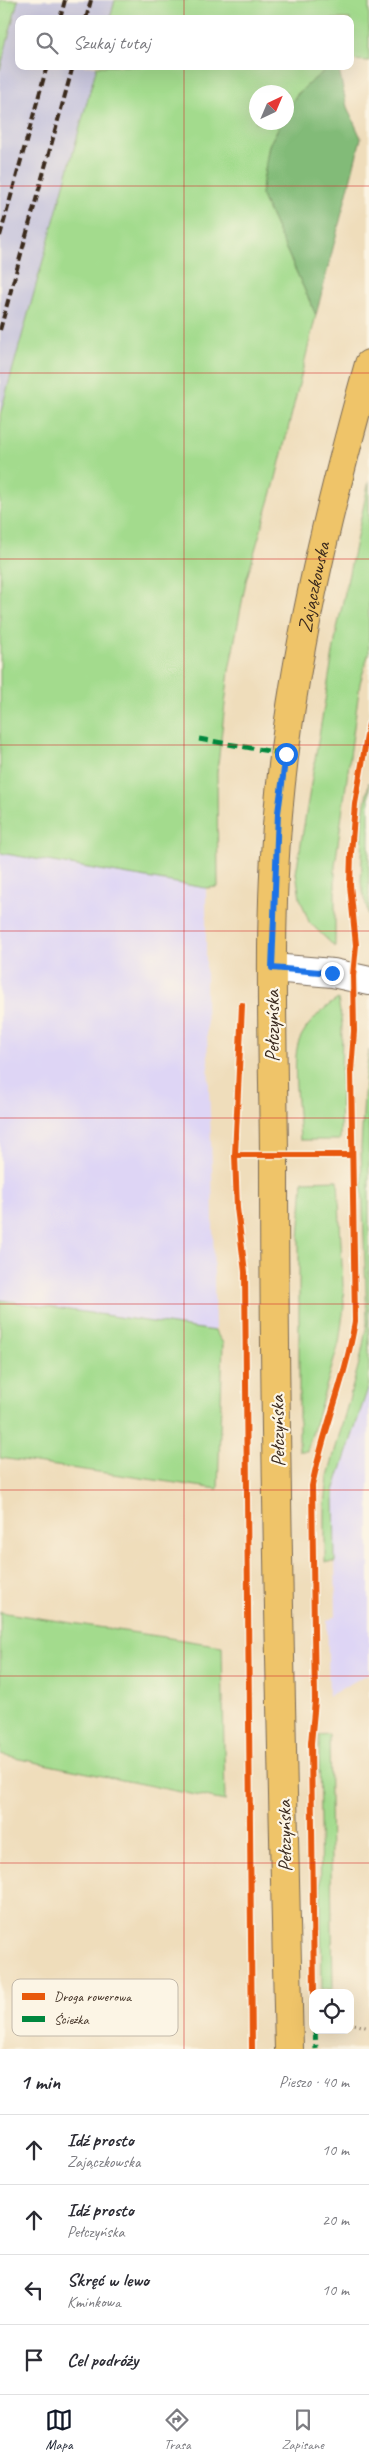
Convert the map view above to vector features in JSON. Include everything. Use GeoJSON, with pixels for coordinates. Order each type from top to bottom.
{"type":"FeatureCollection","features":[{"type":"Feature","properties":{"kind":"main road","name":"Zajączkowska"},"geometry":{"type":"LineString","coordinates":[[278,813],[293,697],[310,600],[341,463],[369,364]]}},
{"type":"Feature","properties":{"kind":"main road","name":"Pełczyńska"},"geometry":{"type":"LineString","coordinates":[[278,813],[272,968],[272,1238],[288,2049]]}},
{"type":"Feature","properties":{"kind":"street"},"geometry":{"type":"LineString","coordinates":[[272,968],[332,973],[369,981]]}},
{"type":"Feature","properties":{"kind":"path"},"geometry":{"type":"LineString","coordinates":[[354,2024],[369,2028]]}},
{"type":"Feature","properties":{"kind":"shaded area"},"geometry":{"type":"Polygon","coordinates":[[[18,0],[115,0],[111,15],[15,15],[15,70],[96,70],[0,415],[0,70],[18,0]]]}},
{"type":"Feature","properties":{"kind":"shaded area"},"geometry":{"type":"Polygon","coordinates":[[[0,853],[206,888],[206,1005],[215,1331],[0,1300],[0,853]]]}},
{"type":"Feature","properties":{"kind":"shaded area"},"geometry":{"type":"Polygon","coordinates":[[[369,1385],[369,1673],[329,1696],[327,1621],[336,1616],[334,1491],[369,1385]]]}},
{"type":"Feature","properties":{"kind":"green space"},"geometry":{"type":"Polygon","coordinates":[[[0,0],[18,0],[0,70],[0,0]]]}},
{"type":"Feature","properties":{"kind":"green space"},"geometry":{"type":"Polygon","coordinates":[[[115,0],[369,0],[369,61],[354,60],[354,15],[111,15],[115,0]]]}},
{"type":"Feature","properties":{"kind":"green space"},"geometry":{"type":"Polygon","coordinates":[[[96,70],[325,70],[296,95],[294,99],[294,85],[249,85],[249,130],[277,130],[269,145],[261,194],[316,315],[275,482],[246,581],[229,671],[217,772],[218,887],[206,888],[0,853],[0,415],[96,70]]]}},
{"type":"Feature","properties":{"kind":"green space"},"geometry":{"type":"Polygon","coordinates":[[[325,70],[339,70],[347,107],[361,138],[316,315],[261,194],[269,145],[277,130],[294,130],[294,99],[325,70]]]}},
{"type":"Feature","properties":{"kind":"green space"},"geometry":{"type":"Polygon","coordinates":[[[369,481],[369,652],[360,683],[335,866],[335,947],[309,922],[300,898],[296,873],[337,629],[369,481]]]}},
{"type":"Feature","properties":{"kind":"green space"},"geometry":{"type":"Polygon","coordinates":[[[369,782],[369,918],[361,883],[364,809],[369,782]]]}},
{"type":"Feature","properties":{"kind":"green space"},"geometry":{"type":"Polygon","coordinates":[[[338,999],[342,1024],[340,1140],[300,1140],[296,1089],[296,1062],[299,1041],[316,1017],[338,999]]]}},
{"type":"Feature","properties":{"kind":"green space"},"geometry":{"type":"Polygon","coordinates":[[[369,1050],[369,1385],[334,1491],[335,1562],[325,1562],[325,1505],[328,1476],[361,1356],[367,1323],[361,1148],[365,1078],[369,1050]]]}},
{"type":"Feature","properties":{"kind":"green space"},"geometry":{"type":"Polygon","coordinates":[[[338,1180],[344,1306],[339,1343],[307,1451],[299,1451],[299,1240],[303,1181],[338,1180]]]}},
{"type":"Feature","properties":{"kind":"green space"},"geometry":{"type":"Polygon","coordinates":[[[0,1300],[215,1331],[223,1343],[218,1489],[0,1458],[0,1300]]]}},
{"type":"Feature","properties":{"kind":"green space"},"geometry":{"type":"Polygon","coordinates":[[[0,1612],[222,1646],[225,1801],[0,1755],[0,1612]]]}},
{"type":"Feature","properties":{"kind":"green space"},"geometry":{"type":"Polygon","coordinates":[[[329,1734],[333,1989],[322,1989],[319,1735],[329,1734]]]}},
{"type":"Feature","properties":{"kind":"railway"},"geometry":{"type":"LineString","coordinates":[[61,15],[65,0]]}},
{"type":"Feature","properties":{"kind":"railway"},"geometry":{"type":"LineString","coordinates":[[87,15],[91,0]]}},
{"type":"Feature","properties":{"kind":"railway"},"geometry":{"type":"LineString","coordinates":[[0,236],[46,70]]}},
{"type":"Feature","properties":{"kind":"railway"},"geometry":{"type":"LineString","coordinates":[[0,330],[72,70]]}},
{"type":"Feature","properties":{"kind":"marked path"},"geometry":{"type":"LineString","coordinates":[[199,739],[286,754]]}},
{"type":"Feature","properties":{"kind":"marked path"},"geometry":{"type":"LineString","coordinates":[[315,2034],[316,2049]]}},
{"type":"Feature","properties":{"kind":"cycle path"},"geometry":{"type":"LineString","coordinates":[[314,1989],[311,1743],[315,1701],[312,1486],[346,1363],[355,1321],[351,1071],[354,1031],[353,976],[356,945],[350,885],[355,804],[369,724]]}},
{"type":"Feature","properties":{"kind":"cycle path"},"geometry":{"type":"LineString","coordinates":[[242,1005],[235,1155],[237,1208],[245,1272],[252,2049]]}},
{"type":"Feature","properties":{"kind":"cycle path"},"geometry":{"type":"LineString","coordinates":[[235,1155],[351,1155]]}},
{"type":"Feature","properties":{"kind":"route"},"geometry":{"type":"LineString","coordinates":[[286,754],[278,813],[272,928],[272,968],[332,973]]}}]}
